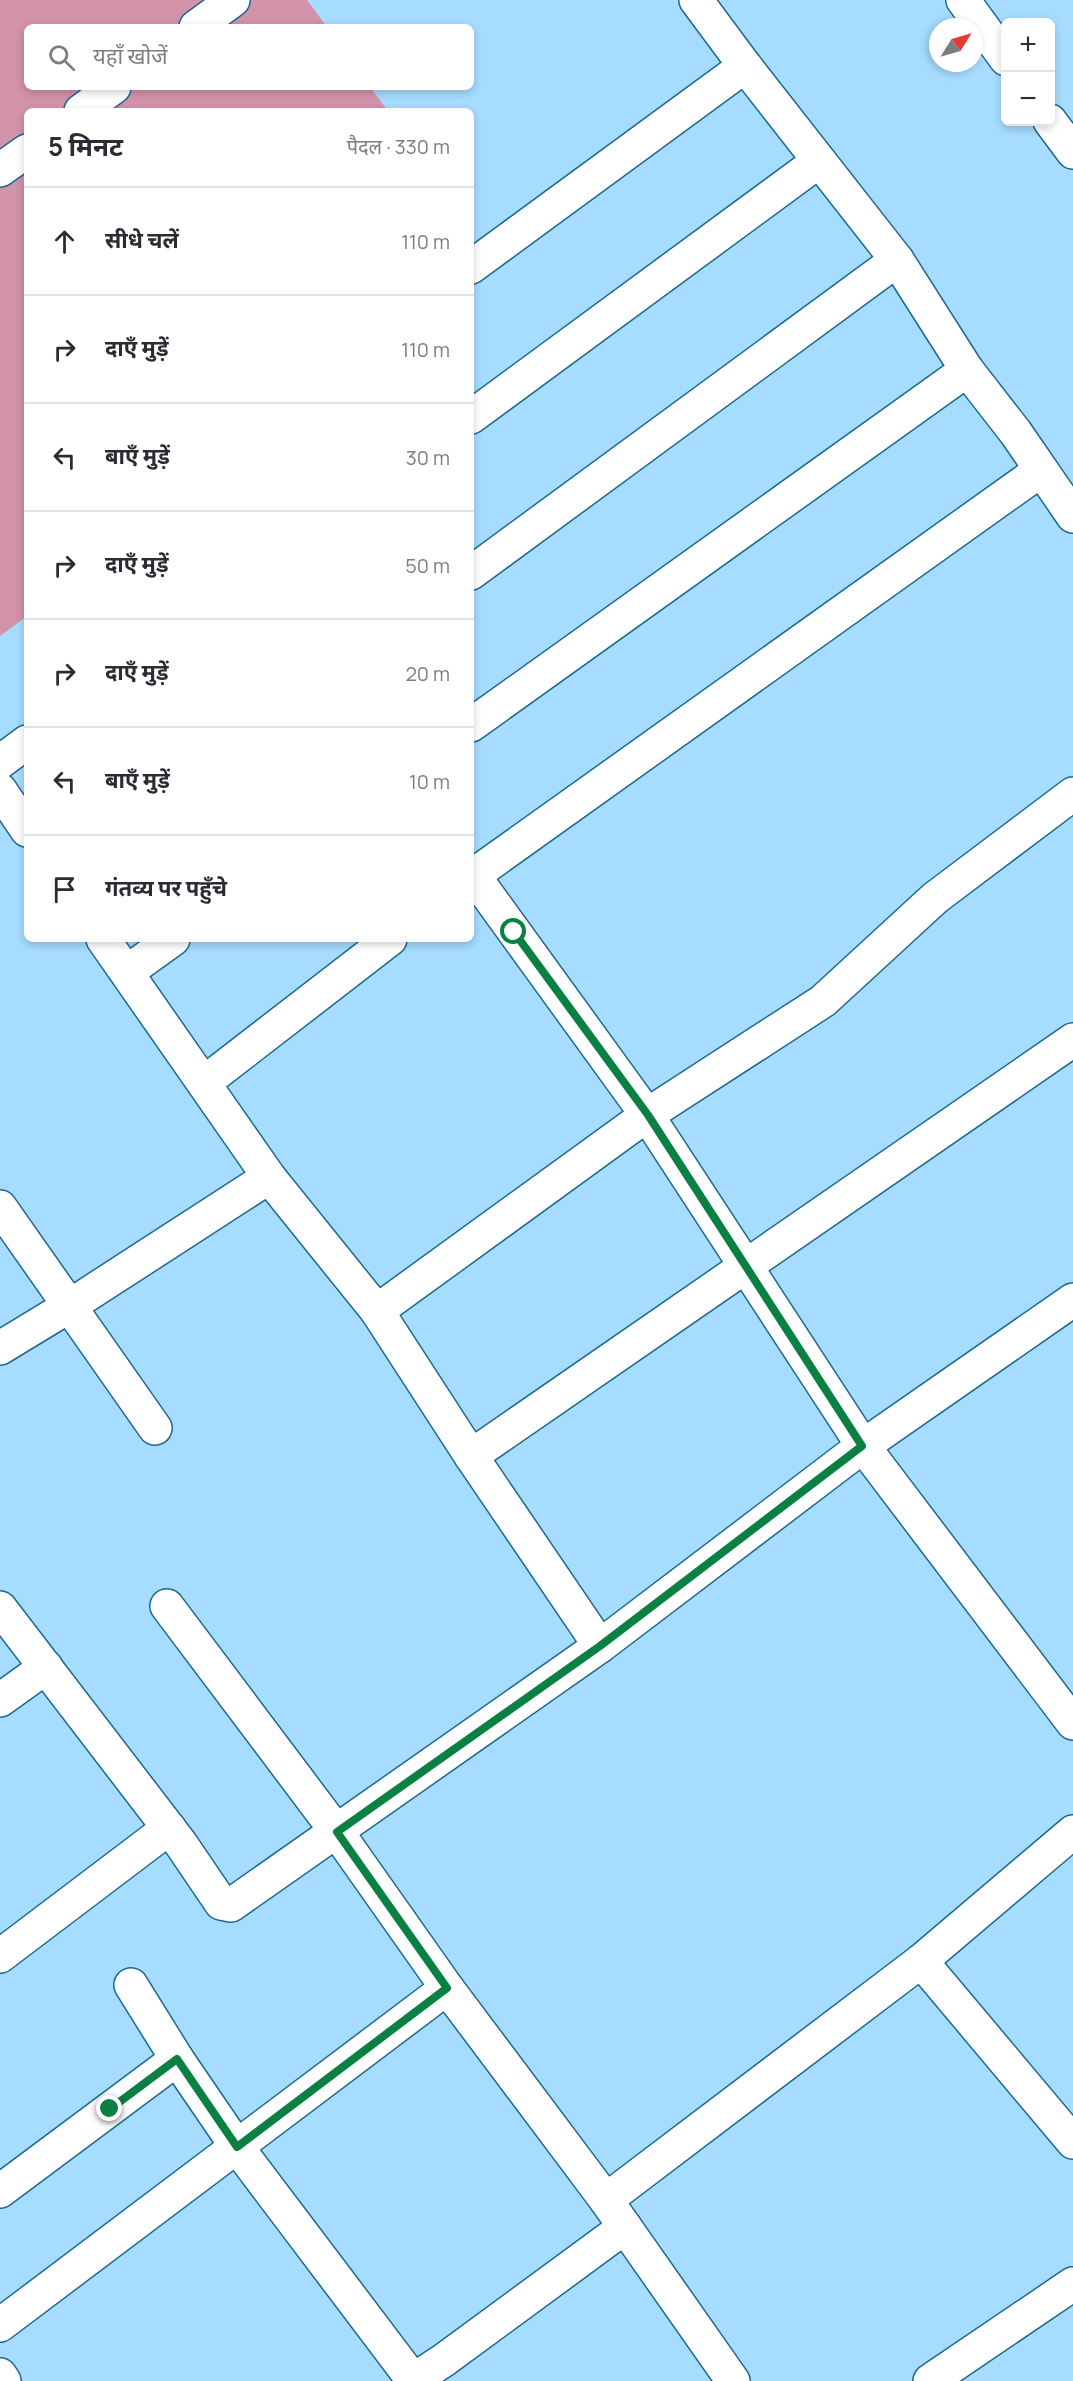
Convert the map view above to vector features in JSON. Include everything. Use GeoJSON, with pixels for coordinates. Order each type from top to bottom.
{"type":"FeatureCollection","features":[{"type":"Feature","properties":{"kind":"street"},"geometry":{"type":"LineString","coordinates":[[200,24],[233,0]]}},
{"type":"Feature","properties":{"kind":"street"},"geometry":{"type":"LineString","coordinates":[[696,0],[897,260],[967,370],[1073,516]]}},
{"type":"Feature","properties":{"kind":"street"},"geometry":{"type":"LineString","coordinates":[[963,0],[1001,53]]}},
{"type":"Feature","properties":{"kind":"street"},"geometry":{"type":"LineString","coordinates":[[474,265],[745,66]]}},
{"type":"Feature","properties":{"kind":"street"},"geometry":{"type":"LineString","coordinates":[[85,108],[110,90]]}},
{"type":"Feature","properties":{"kind":"street"},"geometry":{"type":"LineString","coordinates":[[1054,126],[1073,152]]}},
{"type":"Feature","properties":{"kind":"street"},"geometry":{"type":"LineString","coordinates":[[0,170],[24,153]]}},
{"type":"Feature","properties":{"kind":"street"},"geometry":{"type":"LineString","coordinates":[[474,415],[819,161]]}},
{"type":"Feature","properties":{"kind":"street"},"geometry":{"type":"LineString","coordinates":[[474,571],[897,260]]}},
{"type":"Feature","properties":{"kind":"street"},"geometry":{"type":"LineString","coordinates":[[474,723],[967,370]]}},
{"type":"Feature","properties":{"kind":"street"},"geometry":{"type":"LineString","coordinates":[[474,874],[1041,470]]}},
{"type":"Feature","properties":{"kind":"street"},"geometry":{"type":"LineString","coordinates":[[0,762],[24,744]]}},
{"type":"Feature","properties":{"kind":"street"},"geometry":{"type":"LineString","coordinates":[[0,790],[24,826]]}},
{"type":"Feature","properties":{"kind":"street"},"geometry":{"type":"LineString","coordinates":[[377,1311],[648,1115],[823,1001],[935,898],[1073,794]]}},
{"type":"Feature","properties":{"kind":"street"},"geometry":{"type":"LineString","coordinates":[[474,878],[648,1115],[862,1446],[1073,1723]]}},
{"type":"Feature","properties":{"kind":"street"},"geometry":{"type":"LineString","coordinates":[[105,942],[205,1082],[269,1177],[377,1311],[471,1456],[600,1646]]}},
{"type":"Feature","properties":{"kind":"street"},"geometry":{"type":"LineString","coordinates":[[127,972],[169,942]]}},
{"type":"Feature","properties":{"kind":"street"},"geometry":{"type":"LineString","coordinates":[[205,1082],[386,942]]}},
{"type":"Feature","properties":{"kind":"street"},"geometry":{"type":"LineString","coordinates":[[471,1456],[1073,1040]]}},
{"type":"Feature","properties":{"kind":"street"},"geometry":{"type":"LineString","coordinates":[[0,1348],[70,1306],[269,1177]]}},
{"type":"Feature","properties":{"kind":"street"},"geometry":{"type":"LineString","coordinates":[[0,1207],[155,1428]]}},
{"type":"Feature","properties":{"kind":"street"},"geometry":{"type":"LineString","coordinates":[[0,1608],[169,1828],[221,1903],[231,1905],[600,1646],[862,1446],[1073,1300]]}},
{"type":"Feature","properties":{"kind":"street"},"geometry":{"type":"LineString","coordinates":[[167,1606],[337,1832],[447,1988],[606,2200],[733,2381]]}},
{"type":"Feature","properties":{"kind":"street"},"geometry":{"type":"LineString","coordinates":[[0,1700],[46,1667]]}},
{"type":"Feature","properties":{"kind":"street"},"geometry":{"type":"LineString","coordinates":[[0,1956],[169,1828]]}},
{"type":"Feature","properties":{"kind":"street"},"geometry":{"type":"LineString","coordinates":[[606,2200],[921,1961],[1073,1832]]}},
{"type":"Feature","properties":{"kind":"street"},"geometry":{"type":"LineString","coordinates":[[921,1961],[1073,2142]]}},
{"type":"Feature","properties":{"kind":"street"},"geometry":{"type":"LineString","coordinates":[[131,1985],[177,2059],[237,2147],[412,2381],[625,2227]]}},
{"type":"Feature","properties":{"kind":"street"},"geometry":{"type":"LineString","coordinates":[[0,2325],[447,1988]]}},
{"type":"Feature","properties":{"kind":"street"},"geometry":{"type":"LineString","coordinates":[[0,2191],[177,2059]]}},
{"type":"Feature","properties":{"kind":"street"},"geometry":{"type":"LineString","coordinates":[[930,2381],[1073,2284]]}},
{"type":"Feature","properties":{"kind":"street"},"geometry":{"type":"LineString","coordinates":[[0,2375],[4,2381]]}},
{"type":"Feature","properties":{"kind":"shaded area"},"geometry":{"type":"Polygon","coordinates":[[[0,0],[307,0],[325,24],[24,24],[24,90],[372,90],[386,108],[24,108],[24,618],[0,636],[0,0]]]}},
{"type":"Feature","properties":{"kind":"route"},"geometry":{"type":"LineString","coordinates":[[110,2109],[177,2059],[237,2147],[447,1988],[337,1832],[600,1646],[862,1446],[648,1115],[514,932]]}}]}
